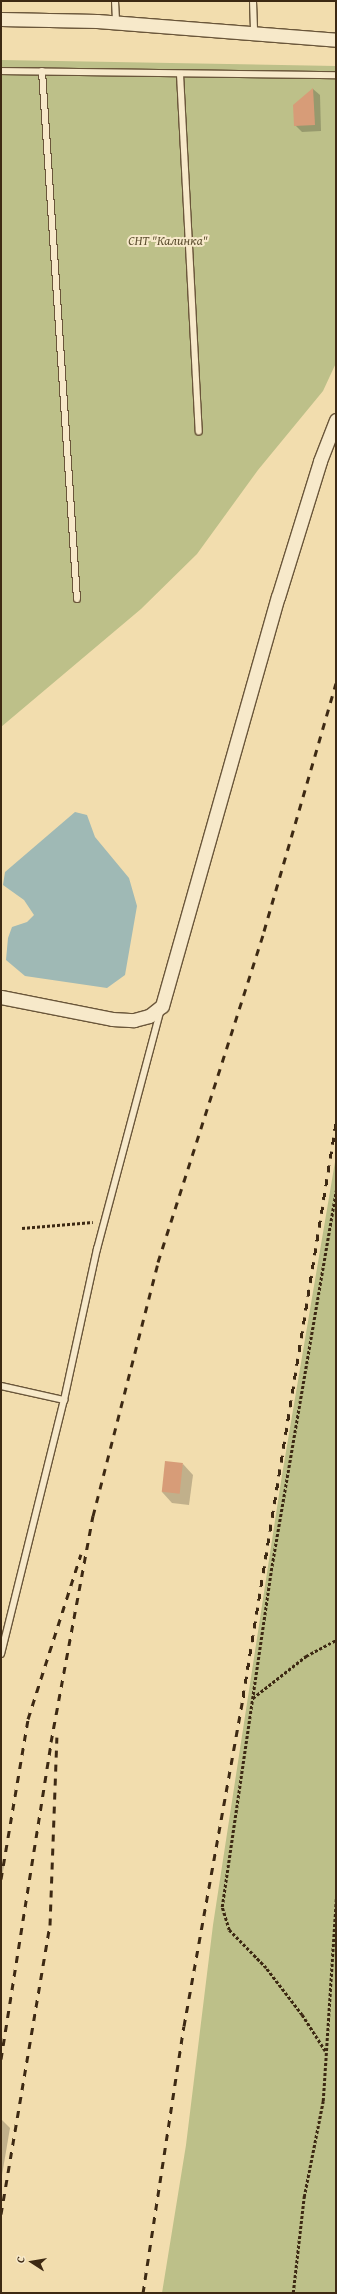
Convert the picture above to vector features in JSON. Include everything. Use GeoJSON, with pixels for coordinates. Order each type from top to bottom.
{"type":"FeatureCollection","features":[{"type":"Feature","properties":{"kind":"street"},"geometry":{"type":"LineString","coordinates":[[1,19],[116,22],[254,32],[336,40]]}},
{"type":"Feature","properties":{"kind":"street"},"geometry":{"type":"LineString","coordinates":[[1,997],[112,1019],[134,1020],[149,1016],[162,1006],[280,590],[320,461],[336,420]]}},
{"type":"Feature","properties":{"kind":"lane"},"geometry":{"type":"LineString","coordinates":[[115,1],[116,22]]}},
{"type":"Feature","properties":{"kind":"lane"},"geometry":{"type":"LineString","coordinates":[[253,1],[254,32]]}},
{"type":"Feature","properties":{"kind":"lane"},"geometry":{"type":"LineString","coordinates":[[1,71],[336,75]]}},
{"type":"Feature","properties":{"kind":"lane"},"geometry":{"type":"LineString","coordinates":[[42,71],[77,598]]}},
{"type":"Feature","properties":{"kind":"lane"},"geometry":{"type":"LineString","coordinates":[[180,74],[199,431]]}},
{"type":"Feature","properties":{"kind":"lane"},"geometry":{"type":"LineString","coordinates":[[1,1654],[64,1400],[105,1220],[162,1006]]}},
{"type":"Feature","properties":{"kind":"lane"},"geometry":{"type":"LineString","coordinates":[[1,1386],[64,1400]]}},
{"type":"Feature","properties":{"kind":"path"},"geometry":{"type":"LineString","coordinates":[[325,2051],[302,2014],[266,1968],[229,1930],[222,1907],[271,1571],[336,1191]]}},
{"type":"Feature","properties":{"kind":"path"},"geometry":{"type":"LineString","coordinates":[[22,1228],[105,1220]]}},
{"type":"Feature","properties":{"kind":"path"},"geometry":{"type":"LineString","coordinates":[[252,1698],[306,1656],[336,1640]]}},
{"type":"Feature","properties":{"kind":"path"},"geometry":{"type":"LineString","coordinates":[[294,2292],[304,2197],[323,2101],[336,1898]]}},
{"type":"Feature","properties":{"kind":"green space","name":"СНТ \"Калинка\""},"geometry":{"type":"Polygon","coordinates":[[[1,60],[336,66],[336,363],[323,391],[258,470],[197,554],[141,609],[1,727],[1,60]]]}},
{"type":"Feature","properties":{"kind":"green space"},"geometry":{"type":"Polygon","coordinates":[[[336,1156],[336,2293],[162,2293],[186,2145],[213,1925],[282,1475],[336,1156]]]}},
{"type":"Feature","properties":{"kind":"water"},"geometry":{"type":"Polygon","coordinates":[[[75,812],[87,815],[95,837],[129,878],[137,906],[125,975],[107,988],[25,976],[6,960],[8,938],[12,927],[27,922],[34,915],[24,900],[3,885],[5,872],[75,812]]]}},
{"type":"Feature","properties":{"kind":"building"},"geometry":{"type":"Polygon","coordinates":[[[313,88],[315,125],[294,126],[293,105],[313,88]]]}},
{"type":"Feature","properties":{"kind":"building"},"geometry":{"type":"Polygon","coordinates":[[[165,1461],[183,1463],[180,1494],[162,1492],[165,1461]]]}},
{"type":"Feature","properties":{"kind":"railway"},"geometry":{"type":"LineString","coordinates":[[1,2059],[51,1742],[93,1516],[158,1262],[264,931],[336,683]]}},
{"type":"Feature","properties":{"kind":"railway"},"geometry":{"type":"LineString","coordinates":[[143,2293],[184,2026],[243,1697],[336,1123]]}},
{"type":"Feature","properties":{"kind":"railway"},"geometry":{"type":"LineString","coordinates":[[1,1879],[28,1719],[81,1554]]}},
{"type":"Feature","properties":{"kind":"railway"},"geometry":{"type":"LineString","coordinates":[[1,2214],[50,1925],[57,1737]]}}]}
